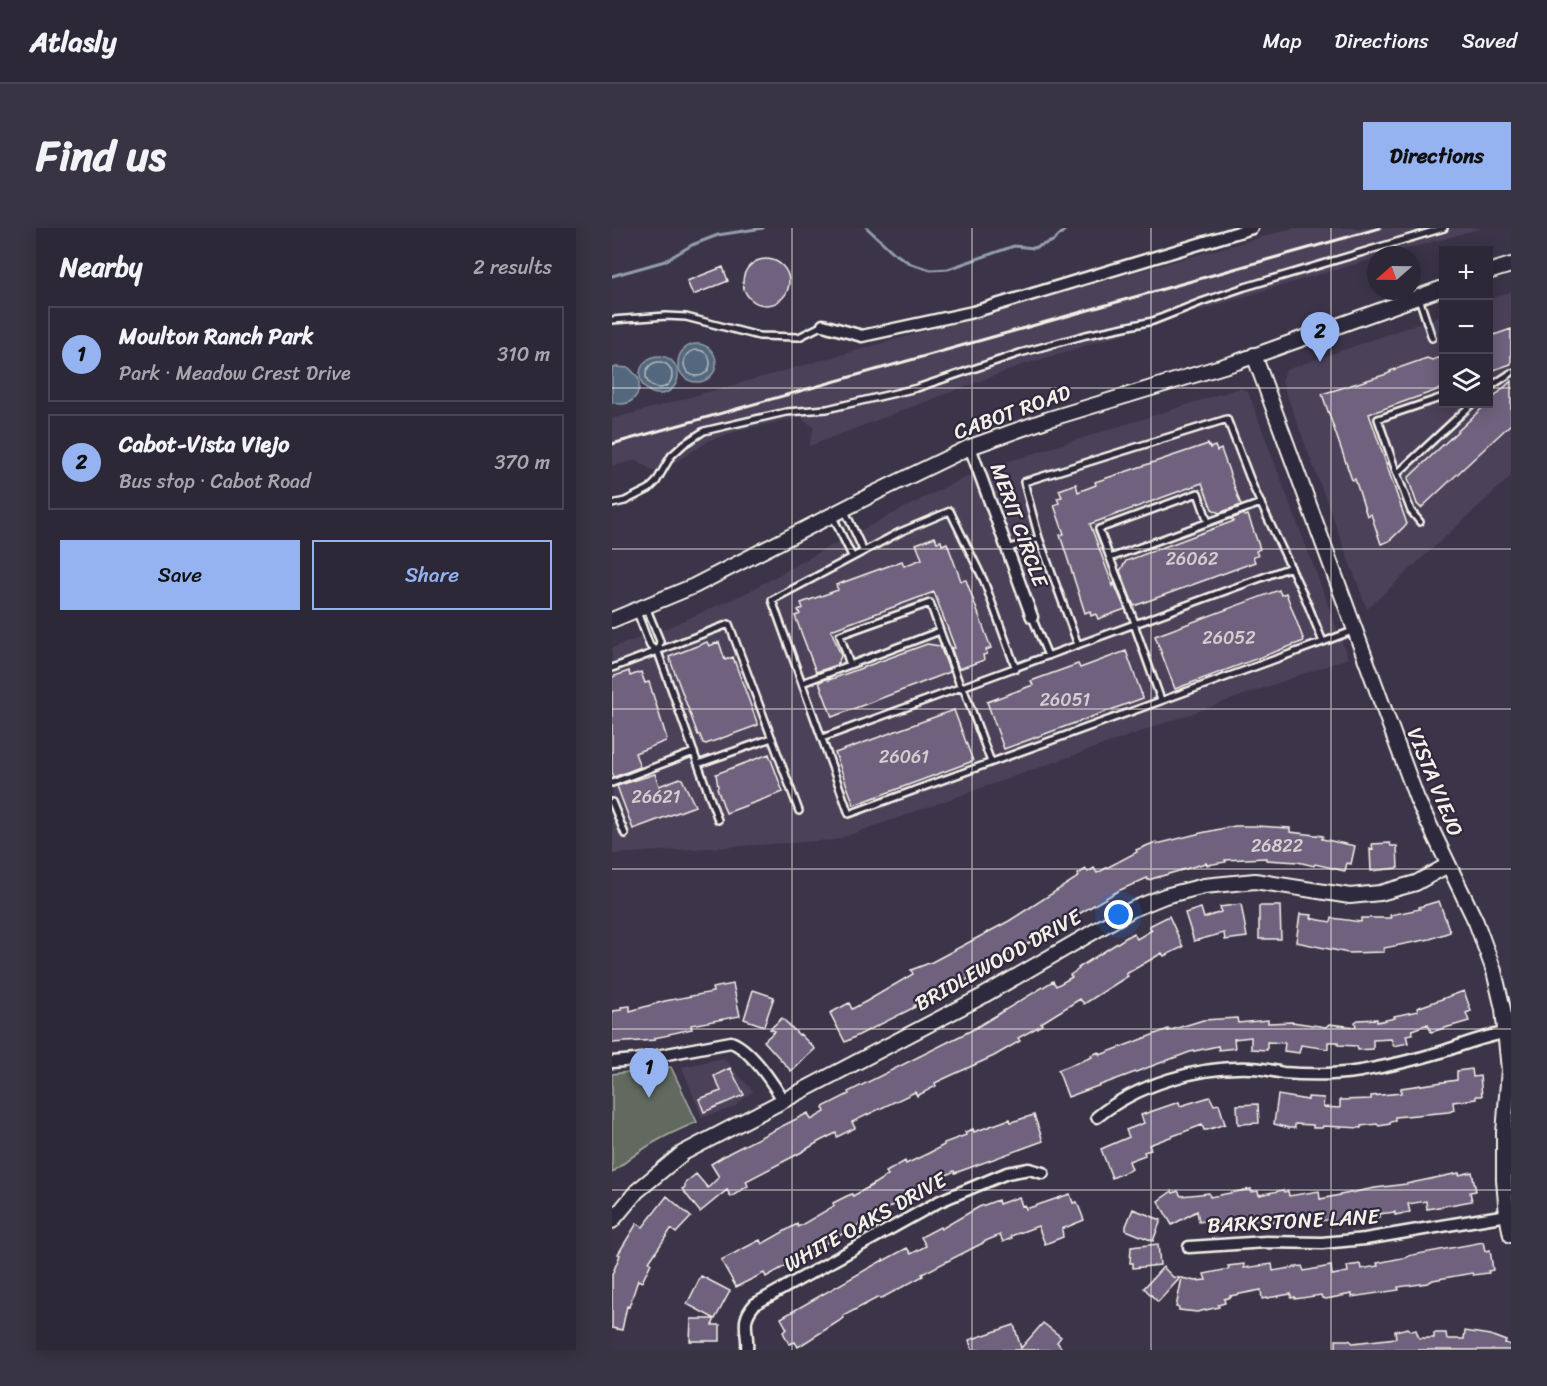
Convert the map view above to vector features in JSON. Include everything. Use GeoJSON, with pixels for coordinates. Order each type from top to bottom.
{"type":"FeatureCollection","features":[{"type":"Feature","properties":{"kind":"street"},"geometry":{"type":"LineString","coordinates":[[823,325],[862,336],[974,312],[1252,228]]}},
{"type":"Feature","properties":{"kind":"street"},"geometry":{"type":"LineString","coordinates":[[1493,270],[1511,265]]}},
{"type":"Feature","properties":{"kind":"street","name":"CABOT ROAD"},"geometry":{"type":"LineString","coordinates":[[1421,296],[1439,290]]}},
{"type":"Feature","properties":{"kind":"street","name":"CABOT ROAD"},"geometry":{"type":"LineString","coordinates":[[612,620],[694,586],[970,447],[1049,419],[1254,356],[1411,300]]}},
{"type":"Feature","properties":{"kind":"street","name":"VISTA VIEJO"},"geometry":{"type":"LineString","coordinates":[[1254,356],[1417,799],[1476,922],[1494,971],[1506,1033],[1509,1070],[1504,1180],[1511,1235]]}},
{"type":"Feature","properties":{"kind":"street","name":"MERIT CIRCLE"},"geometry":{"type":"LineString","coordinates":[[970,447],[1032,617]]}},
{"type":"Feature","properties":{"kind":"street","name":"BRIDLEWOOD DRIVE"},"geometry":{"type":"LineString","coordinates":[[612,1221],[637,1191],[683,1153],[1022,974],[1133,909],[1165,896],[1203,886],[1255,881],[1350,896],[1380,892],[1416,883],[1448,866]]}},
{"type":"Feature","properties":{"kind":"street"},"geometry":{"type":"LineString","coordinates":[[1097,1117],[1113,1105],[1133,1095],[1188,1075],[1252,1068],[1316,1075],[1358,1071],[1397,1064],[1488,1036],[1506,1033]]}},
{"type":"Feature","properties":{"kind":"street"},"geometry":{"type":"LineString","coordinates":[[612,1062],[635,1060],[731,1042],[739,1045],[773,1084],[783,1100]]}},
{"type":"Feature","properties":{"kind":"street","name":"WHITE OAKS DRIVE"},"geometry":{"type":"LineString","coordinates":[[747,1350],[745,1328],[747,1314],[755,1304],[940,1201],[1007,1173],[1029,1169],[1043,1173]]}},
{"type":"Feature","properties":{"kind":"street","name":"BARKSTONE LANE"},"geometry":{"type":"LineString","coordinates":[[1189,1247],[1266,1242],[1322,1243],[1365,1239],[1507,1215]]}},
{"type":"Feature","properties":{"kind":"lane"},"geometry":{"type":"LineString","coordinates":[[612,504],[625,501],[648,489],[656,482],[671,456],[704,431],[786,412],[827,409],[917,388],[1020,353],[1086,335],[1153,321],[1245,287],[1444,228]]}},
{"type":"Feature","properties":{"kind":"lane"},"geometry":{"type":"LineString","coordinates":[[1420,300],[1432,338]]}},
{"type":"Feature","properties":{"kind":"lane"},"geometry":{"type":"LineString","coordinates":[[612,320],[666,316],[686,317],[759,336],[799,337],[823,325]]}},
{"type":"Feature","properties":{"kind":"lane"},"geometry":{"type":"LineString","coordinates":[[1493,383],[1511,373]]}},
{"type":"Feature","properties":{"kind":"lane"},"geometry":{"type":"LineString","coordinates":[[1420,522],[1411,511],[1378,419],[1439,398]]}},
{"type":"Feature","properties":{"kind":"lane"},"geometry":{"type":"LineString","coordinates":[[1397,474],[1468,408]]}},
{"type":"Feature","properties":{"kind":"lane"},"geometry":{"type":"LineString","coordinates":[[1078,645],[1039,538],[1024,482],[1227,419],[1261,503],[1323,642]]}},
{"type":"Feature","properties":{"kind":"lane"},"geometry":{"type":"LineString","coordinates":[[1161,700],[1099,529],[1198,493],[1208,522]]}},
{"type":"Feature","properties":{"kind":"lane"},"geometry":{"type":"LineString","coordinates":[[1110,558],[1261,503]]}},
{"type":"Feature","properties":{"kind":"lane"},"geometry":{"type":"LineString","coordinates":[[1016,669],[984,581],[950,511],[863,550],[772,600],[849,814],[1355,630]]}},
{"type":"Feature","properties":{"kind":"lane"},"geometry":{"type":"LineString","coordinates":[[838,512],[863,550]]}},
{"type":"Feature","properties":{"kind":"lane"},"geometry":{"type":"LineString","coordinates":[[838,512],[852,556]]}},
{"type":"Feature","properties":{"kind":"lane"},"geometry":{"type":"LineString","coordinates":[[1008,549],[1039,538]]}},
{"type":"Feature","properties":{"kind":"lane"},"geometry":{"type":"LineString","coordinates":[[822,738],[1291,567]]}},
{"type":"Feature","properties":{"kind":"lane"},"geometry":{"type":"LineString","coordinates":[[850,665],[840,635],[930,603],[991,762]]}},
{"type":"Feature","properties":{"kind":"lane"},"geometry":{"type":"LineString","coordinates":[[641,609],[660,641],[658,652]]}},
{"type":"Feature","properties":{"kind":"lane"},"geometry":{"type":"LineString","coordinates":[[641,609],[650,645],[658,652],[718,820]]}},
{"type":"Feature","properties":{"kind":"lane"},"geometry":{"type":"LineString","coordinates":[[1032,617],[1048,656]]}},
{"type":"Feature","properties":{"kind":"lane"},"geometry":{"type":"LineString","coordinates":[[612,668],[729,624],[800,811]]}},
{"type":"Feature","properties":{"kind":"lane"},"geometry":{"type":"LineString","coordinates":[[802,683],[940,631]]}},
{"type":"Feature","properties":{"kind":"lane"},"geometry":{"type":"LineString","coordinates":[[698,764],[772,738]]}},
{"type":"Feature","properties":{"kind":"lane"},"geometry":{"type":"LineString","coordinates":[[612,783],[694,752]]}},
{"type":"Feature","properties":{"kind":"lane"},"geometry":{"type":"LineString","coordinates":[[612,802],[625,834]]}},
{"type":"Feature","properties":{"kind":"shaded area"},"geometry":{"type":"Polygon","coordinates":[[[1294,228],[1481,228],[1418,246],[1367,246],[1367,261],[1022,365],[809,446],[814,427],[800,417],[745,429],[710,440],[670,466],[654,471],[636,460],[612,466],[612,419],[1294,228]]]}},
{"type":"Feature","properties":{"kind":"shaded area"},"geometry":{"type":"Polygon","coordinates":[[[1511,292],[1511,476],[1367,609],[1282,382],[1286,370],[1439,316],[1439,408],[1493,408],[1493,298],[1511,292]]]}},
{"type":"Feature","properties":{"kind":"shaded area"},"geometry":{"type":"Polygon","coordinates":[[[1240,388],[1248,392],[1348,658],[835,840],[613,854],[612,648],[662,630],[744,594],[838,542],[957,481],[1000,464],[1240,388]]]}},
{"type":"Feature","properties":{"kind":"shaded area"},"geometry":{"type":"Polygon","coordinates":[[[723,1058],[753,1091],[734,1107],[702,1118],[682,1067],[723,1058]]]}},
{"type":"Feature","properties":{"kind":"green space"},"geometry":{"type":"Polygon","coordinates":[[[671,1067],[697,1122],[652,1144],[612,1173],[612,1074],[671,1067]]]}},
{"type":"Feature","properties":{"kind":"water"},"geometry":{"type":"Polygon","coordinates":[[[697,344],[710,350],[716,363],[710,376],[697,382],[684,376],[678,363],[684,350],[697,344]]]}},
{"type":"Feature","properties":{"kind":"water"},"geometry":{"type":"Polygon","coordinates":[[[659,356],[672,362],[678,375],[672,388],[659,394],[646,388],[640,375],[646,362],[659,356]]]}},
{"type":"Feature","properties":{"kind":"water"},"geometry":{"type":"Polygon","coordinates":[[[629,368],[638,377],[637,395],[624,404],[612,402],[612,369],[629,368]]]}},
{"type":"Feature","properties":{"kind":"building"},"geometry":{"type":"Polygon","coordinates":[[[766,259],[775,260],[783,265],[788,273],[788,291],[783,299],[775,304],[766,305],[757,304],[749,299],[744,291],[743,282],[744,273],[749,265],[757,260],[766,259]]]}},
{"type":"Feature","properties":{"kind":"building"},"geometry":{"type":"Polygon","coordinates":[[[723,267],[728,281],[693,295],[687,281],[723,267]]]}},
{"type":"Feature","properties":{"kind":"building"},"geometry":{"type":"Polygon","coordinates":[[[1511,329],[1511,364],[1493,370],[1493,354],[1493,335],[1511,329]]]}},
{"type":"Feature","properties":{"kind":"building"},"geometry":{"type":"Polygon","coordinates":[[[1439,357],[1439,389],[1369,414],[1407,524],[1389,541],[1381,544],[1371,514],[1367,516],[1355,479],[1352,480],[1322,394],[1387,374],[1427,358],[1432,360],[1439,357]]]}},
{"type":"Feature","properties":{"kind":"building"},"geometry":{"type":"Polygon","coordinates":[[[1511,381],[1511,424],[1421,508],[1417,504],[1408,478],[1482,408],[1493,408],[1493,398],[1511,381]]]}},
{"type":"Feature","properties":{"kind":"building"},"geometry":{"type":"Polygon","coordinates":[[[1208,444],[1210,448],[1215,446],[1217,451],[1221,449],[1241,505],[1219,513],[1212,509],[1202,483],[1090,524],[1113,586],[1114,583],[1125,609],[1098,619],[1096,614],[1091,616],[1090,611],[1085,613],[1060,535],[1064,534],[1054,505],[1059,503],[1057,498],[1062,497],[1059,490],[1076,484],[1078,492],[1096,485],[1095,482],[1208,444]]]}},
{"type":"Feature","properties":{"kind":"building"},"geometry":{"type":"Polygon","coordinates":[[[1244,514],[1248,515],[1260,549],[1256,551],[1258,556],[1253,557],[1255,562],[1134,606],[1120,571],[1126,561],[1234,521],[1231,519],[1244,514]]]}},
{"type":"Feature","properties":{"kind":"building"},"geometry":{"type":"Polygon","coordinates":[[[935,537],[937,542],[941,541],[942,545],[947,543],[961,581],[966,580],[991,648],[986,650],[987,654],[983,655],[984,660],[959,669],[951,648],[955,648],[934,592],[831,630],[841,656],[837,665],[816,672],[795,616],[800,614],[798,610],[803,608],[801,603],[838,590],[836,585],[902,561],[904,566],[922,559],[916,544],[935,537]]]}},
{"type":"Feature","properties":{"kind":"building"},"geometry":{"type":"Polygon","coordinates":[[[1279,590],[1281,595],[1286,593],[1304,641],[1175,689],[1155,636],[1279,590]]]}},
{"type":"Feature","properties":{"kind":"building"},"geometry":{"type":"Polygon","coordinates":[[[707,642],[709,646],[719,642],[725,660],[733,657],[758,725],[706,744],[698,735],[669,657],[707,642]]]}},
{"type":"Feature","properties":{"kind":"building"},"geometry":{"type":"Polygon","coordinates":[[[927,644],[940,646],[950,672],[832,717],[819,682],[927,644]]]}},
{"type":"Feature","properties":{"kind":"building"},"geometry":{"type":"Polygon","coordinates":[[[1126,651],[1143,698],[1004,749],[987,702],[1033,685],[1031,681],[1078,664],[1080,668],[1126,651]]]}},
{"type":"Feature","properties":{"kind":"building"},"geometry":{"type":"Polygon","coordinates":[[[629,671],[630,676],[641,672],[645,683],[649,682],[667,739],[635,753],[640,767],[614,777],[612,772],[612,677],[629,671]]]}},
{"type":"Feature","properties":{"kind":"building"},"geometry":{"type":"Polygon","coordinates":[[[954,710],[973,761],[854,805],[835,753],[954,710]]]}},
{"type":"Feature","properties":{"kind":"building"},"geometry":{"type":"Polygon","coordinates":[[[769,754],[783,792],[726,813],[717,788],[716,774],[769,754]]]}},
{"type":"Feature","properties":{"kind":"building"},"geometry":{"type":"Polygon","coordinates":[[[655,774],[659,786],[682,779],[695,806],[633,829],[617,786],[655,774]]]}},
{"type":"Feature","properties":{"kind":"building"},"geometry":{"type":"Polygon","coordinates":[[[1235,826],[1290,828],[1290,832],[1323,836],[1322,839],[1355,846],[1351,864],[1347,863],[1345,871],[1315,864],[1314,866],[1298,862],[1266,860],[1266,858],[1225,860],[1226,862],[1207,865],[1206,863],[1148,880],[1147,878],[1118,891],[956,986],[845,1042],[830,1013],[849,1003],[852,1009],[867,1001],[913,974],[911,970],[932,962],[1009,921],[1075,879],[1086,869],[1088,872],[1094,868],[1097,873],[1137,852],[1136,850],[1156,842],[1157,844],[1235,826]]]}},
{"type":"Feature","properties":{"kind":"building"},"geometry":{"type":"Polygon","coordinates":[[[1390,843],[1391,846],[1397,846],[1398,868],[1371,871],[1370,849],[1373,850],[1372,844],[1390,843]]]}},
{"type":"Feature","properties":{"kind":"building"},"geometry":{"type":"Polygon","coordinates":[[[1439,901],[1450,932],[1430,939],[1384,948],[1384,952],[1348,953],[1296,942],[1300,914],[1312,915],[1311,918],[1331,922],[1332,918],[1361,922],[1361,918],[1391,918],[1390,915],[1420,909],[1419,907],[1439,901]]]}},
{"type":"Feature","properties":{"kind":"building"},"geometry":{"type":"Polygon","coordinates":[[[1241,904],[1247,937],[1225,940],[1224,933],[1194,941],[1185,913],[1201,908],[1204,918],[1221,912],[1220,907],[1241,904]]]}},
{"type":"Feature","properties":{"kind":"building"},"geometry":{"type":"Polygon","coordinates":[[[1259,906],[1280,906],[1281,939],[1259,939],[1259,906]]]}},
{"type":"Feature","properties":{"kind":"building"},"geometry":{"type":"Polygon","coordinates":[[[1169,916],[1183,947],[1164,956],[1162,953],[1126,974],[1128,976],[1084,1004],[1080,999],[1018,1038],[1020,1041],[994,1056],[935,1083],[936,1086],[917,1096],[915,1092],[852,1122],[855,1128],[837,1137],[836,1133],[746,1181],[748,1186],[731,1197],[727,1190],[700,1212],[682,1189],[685,1183],[696,1174],[708,1188],[719,1177],[711,1164],[729,1153],[808,1113],[811,1120],[825,1112],[823,1107],[849,1094],[848,1092],[972,1030],[1053,981],[1056,986],[1072,977],[1070,975],[1078,968],[1133,933],[1137,939],[1152,930],[1149,926],[1169,916]]]}},
{"type":"Feature","properties":{"kind":"building"},"geometry":{"type":"Polygon","coordinates":[[[733,984],[740,1016],[691,1025],[692,1029],[654,1038],[655,1040],[612,1043],[612,1011],[630,1006],[630,1011],[665,1001],[713,992],[712,988],[733,984]]]}},
{"type":"Feature","properties":{"kind":"building"},"geometry":{"type":"Polygon","coordinates":[[[753,990],[774,997],[764,1026],[744,1019],[753,990]]]}},
{"type":"Feature","properties":{"kind":"building"},"geometry":{"type":"Polygon","coordinates":[[[1464,991],[1471,1011],[1466,1013],[1469,1021],[1431,1032],[1428,1024],[1412,1030],[1413,1034],[1406,1035],[1408,1043],[1394,1046],[1391,1039],[1373,1040],[1373,1049],[1358,1050],[1357,1046],[1328,1042],[1328,1049],[1301,1045],[1299,1053],[1284,1051],[1285,1043],[1267,1042],[1267,1050],[1251,1049],[1251,1037],[1234,1039],[1235,1048],[1219,1050],[1218,1046],[1190,1052],[1068,1097],[1058,1070],[1099,1052],[1100,1055],[1168,1029],[1168,1031],[1203,1020],[1237,1018],[1238,1023],[1268,1020],[1268,1023],[1292,1022],[1326,1027],[1329,1024],[1356,1027],[1355,1022],[1358,1020],[1377,1019],[1377,1022],[1395,1018],[1394,1016],[1418,1011],[1417,1008],[1464,991]]]}},
{"type":"Feature","properties":{"kind":"building"},"geometry":{"type":"Polygon","coordinates":[[[782,1018],[815,1049],[791,1071],[764,1041],[775,1031],[770,1029],[782,1018]]]}},
{"type":"Feature","properties":{"kind":"building"},"geometry":{"type":"Polygon","coordinates":[[[730,1068],[744,1095],[704,1112],[699,1099],[721,1091],[714,1076],[730,1068]]]}},
{"type":"Feature","properties":{"kind":"building"},"geometry":{"type":"Polygon","coordinates":[[[1472,1069],[1473,1077],[1480,1076],[1482,1096],[1453,1102],[1454,1110],[1449,1112],[1395,1117],[1395,1121],[1390,1124],[1361,1126],[1361,1128],[1323,1126],[1313,1128],[1313,1125],[1295,1124],[1295,1128],[1289,1128],[1274,1124],[1278,1095],[1308,1100],[1308,1097],[1324,1098],[1323,1107],[1340,1108],[1340,1100],[1371,1099],[1371,1096],[1401,1093],[1401,1088],[1457,1080],[1457,1071],[1472,1069]]]}},
{"type":"Feature","properties":{"kind":"building"},"geometry":{"type":"Polygon","coordinates":[[[1210,1097],[1214,1105],[1219,1104],[1225,1124],[1207,1130],[1204,1130],[1202,1125],[1149,1145],[1151,1150],[1144,1152],[1145,1155],[1129,1161],[1132,1169],[1112,1178],[1101,1149],[1129,1137],[1126,1130],[1144,1123],[1141,1115],[1179,1102],[1180,1106],[1210,1097]]]}},
{"type":"Feature","properties":{"kind":"building"},"geometry":{"type":"Polygon","coordinates":[[[1258,1104],[1259,1123],[1238,1124],[1237,1105],[1258,1104]]]}},
{"type":"Feature","properties":{"kind":"building"},"geometry":{"type":"Polygon","coordinates":[[[1034,1115],[1043,1141],[955,1173],[954,1171],[766,1277],[764,1273],[736,1287],[721,1260],[760,1240],[762,1244],[797,1224],[798,1227],[834,1206],[833,1203],[869,1187],[888,1175],[886,1172],[905,1161],[906,1164],[929,1153],[944,1143],[966,1135],[965,1132],[973,1129],[974,1132],[1010,1119],[1011,1122],[1034,1115]]]}},
{"type":"Feature","properties":{"kind":"building"},"geometry":{"type":"Polygon","coordinates":[[[1472,1172],[1476,1191],[1470,1192],[1472,1201],[1427,1209],[1426,1201],[1408,1204],[1410,1212],[1395,1215],[1395,1212],[1379,1214],[1379,1217],[1333,1224],[1332,1219],[1302,1224],[1301,1216],[1272,1222],[1271,1218],[1219,1226],[1217,1219],[1199,1222],[1197,1211],[1172,1225],[1158,1201],[1172,1191],[1173,1193],[1178,1191],[1181,1196],[1209,1193],[1210,1197],[1251,1189],[1251,1192],[1258,1191],[1259,1195],[1283,1190],[1288,1191],[1289,1196],[1319,1191],[1320,1199],[1472,1172]]]}},
{"type":"Feature","properties":{"kind":"building"},"geometry":{"type":"Polygon","coordinates":[[[1070,1194],[1073,1203],[1077,1202],[1084,1220],[1062,1229],[1063,1237],[1045,1244],[1038,1226],[1011,1236],[1012,1238],[1003,1242],[1000,1235],[922,1274],[923,1276],[880,1299],[879,1297],[843,1316],[844,1318],[798,1347],[795,1342],[789,1344],[783,1332],[787,1329],[781,1318],[907,1248],[911,1254],[926,1246],[921,1237],[940,1227],[941,1229],[979,1207],[998,1200],[999,1204],[1019,1197],[1022,1206],[1025,1205],[1026,1209],[1070,1194]]]}},
{"type":"Feature","properties":{"kind":"building"},"geometry":{"type":"Polygon","coordinates":[[[667,1196],[691,1217],[676,1233],[671,1229],[649,1262],[651,1263],[642,1282],[638,1280],[629,1307],[627,1306],[622,1330],[612,1328],[612,1275],[620,1255],[618,1254],[637,1223],[643,1227],[667,1196]]]}},
{"type":"Feature","properties":{"kind":"building"},"geometry":{"type":"Polygon","coordinates":[[[1133,1209],[1161,1220],[1153,1241],[1126,1230],[1133,1209]]]}},
{"type":"Feature","properties":{"kind":"building"},"geometry":{"type":"Polygon","coordinates":[[[1483,1242],[1485,1251],[1490,1250],[1493,1270],[1488,1271],[1489,1273],[1473,1275],[1472,1273],[1398,1287],[1399,1290],[1352,1297],[1352,1294],[1326,1299],[1321,1295],[1295,1299],[1295,1297],[1291,1298],[1291,1294],[1262,1299],[1261,1290],[1230,1296],[1224,1299],[1225,1303],[1218,1305],[1219,1307],[1197,1312],[1179,1310],[1176,1307],[1182,1278],[1195,1281],[1206,1280],[1204,1274],[1229,1269],[1228,1266],[1244,1264],[1244,1268],[1272,1264],[1273,1271],[1302,1266],[1304,1271],[1331,1266],[1332,1275],[1348,1272],[1347,1266],[1360,1264],[1361,1269],[1378,1266],[1377,1263],[1407,1256],[1483,1242]]]}},
{"type":"Feature","properties":{"kind":"building"},"geometry":{"type":"Polygon","coordinates":[[[1158,1244],[1160,1265],[1133,1268],[1133,1263],[1130,1263],[1131,1247],[1158,1244]]]}},
{"type":"Feature","properties":{"kind":"building"},"geometry":{"type":"Polygon","coordinates":[[[1163,1267],[1173,1277],[1180,1278],[1158,1302],[1144,1288],[1163,1267]]]}},
{"type":"Feature","properties":{"kind":"building"},"geometry":{"type":"Polygon","coordinates":[[[701,1276],[730,1291],[715,1319],[687,1304],[701,1276]]]}},
{"type":"Feature","properties":{"kind":"building"},"geometry":{"type":"Polygon","coordinates":[[[691,1319],[715,1319],[712,1325],[720,1325],[720,1341],[690,1341],[691,1319]]]}},
{"type":"Feature","properties":{"kind":"building"},"geometry":{"type":"Polygon","coordinates":[[[1043,1323],[1061,1337],[1057,1342],[1063,1350],[972,1350],[969,1340],[1014,1325],[1021,1348],[1043,1323]]]}},
{"type":"Feature","properties":{"kind":"building"},"geometry":{"type":"Polygon","coordinates":[[[1408,1328],[1411,1331],[1416,1330],[1419,1338],[1434,1338],[1434,1333],[1446,1333],[1447,1339],[1464,1339],[1465,1331],[1490,1335],[1506,1341],[1505,1343],[1511,1345],[1511,1350],[1336,1350],[1336,1340],[1349,1340],[1353,1343],[1396,1338],[1395,1331],[1408,1328]]]}},
{"type":"Feature","properties":{"kind":"waterway"},"geometry":{"type":"LineString","coordinates":[[612,276],[665,261],[692,245],[718,235],[763,228]]}},
{"type":"Feature","properties":{"kind":"waterway"},"geometry":{"type":"LineString","coordinates":[[867,228],[894,253],[911,264],[931,270],[948,269],[1014,246],[1034,248],[1053,241],[1067,228]]}},
{"type":"Feature","properties":{"kind":"railway"},"geometry":{"type":"LineString","coordinates":[[612,444],[1380,228]]}},
{"type":"Feature","properties":{"kind":"place","name":"Cabot-Vista Viejo"},"geometry":{"type":"Point","coordinates":[1320,362]}},
{"type":"Feature","properties":{"kind":"place","name":"Moulton Ranch Park"},"geometry":{"type":"Point","coordinates":[649,1098]}}]}
